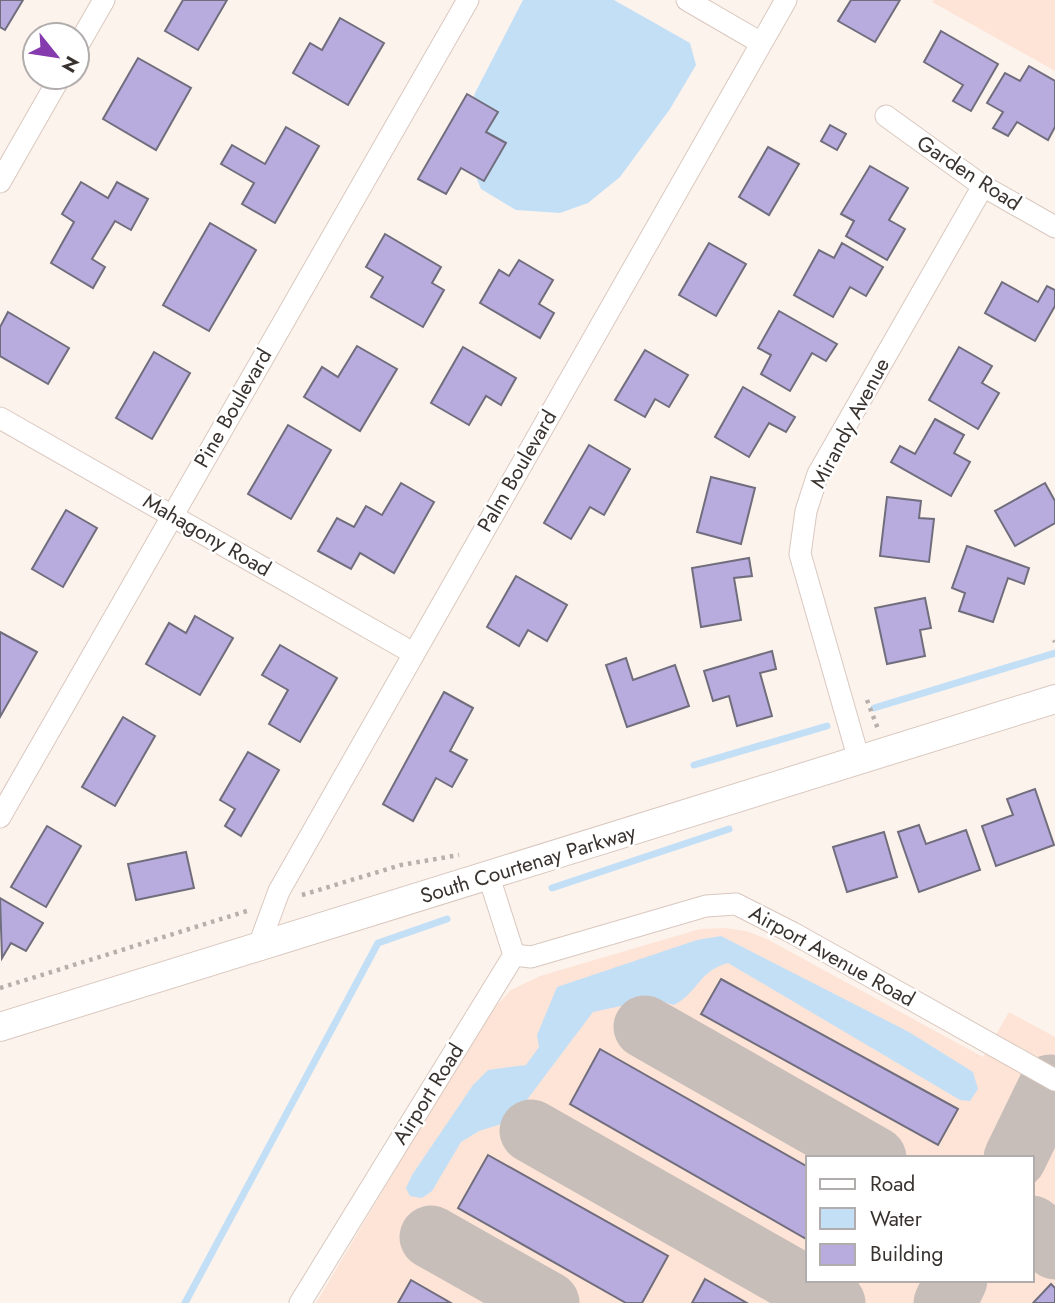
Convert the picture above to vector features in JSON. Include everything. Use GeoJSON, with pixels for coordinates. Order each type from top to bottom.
{"type":"FeatureCollection","features":[{"type":"Feature","properties":{"kind":"main road","name":"South Courtenay Parkway"},"geometry":{"type":"LineString","coordinates":[[0,1027],[1055,699]]}},
{"type":"Feature","properties":{"kind":"street"},"geometry":{"type":"LineString","coordinates":[[91,23],[104,0]]}},
{"type":"Feature","properties":{"kind":"street","name":"Pine Boulevard"},"geometry":{"type":"LineString","coordinates":[[0,817],[468,0]]}},
{"type":"Feature","properties":{"kind":"street"},"geometry":{"type":"LineString","coordinates":[[687,0],[761,43]]}},
{"type":"Feature","properties":{"kind":"street","name":"Palm Boulevard"},"geometry":{"type":"LineString","coordinates":[[258,948],[275,897],[786,0]]}},
{"type":"Feature","properties":{"kind":"street"},"geometry":{"type":"LineString","coordinates":[[0,182],[52,91]]}},
{"type":"Feature","properties":{"kind":"street","name":"Garden Road"},"geometry":{"type":"LineString","coordinates":[[886,116],[983,186],[1055,227]]}},
{"type":"Feature","properties":{"kind":"street","name":"Mirandy Avenue"},"geometry":{"type":"LineString","coordinates":[[859,760],[800,554],[806,511],[818,474],[983,186]]}},
{"type":"Feature","properties":{"kind":"street","name":"Mahagony Road"},"geometry":{"type":"LineString","coordinates":[[0,418],[413,653]]}},
{"type":"Feature","properties":{"kind":"street"},"geometry":{"type":"LineString","coordinates":[[489,877],[514,955]]}},
{"type":"Feature","properties":{"kind":"street","name":"Airport Avenue Road"},"geometry":{"type":"LineString","coordinates":[[514,955],[531,957],[706,906],[736,904],[793,933],[1055,1080]]}},
{"type":"Feature","properties":{"kind":"street","name":"Airport Road"},"geometry":{"type":"LineString","coordinates":[[300,1303],[514,955]]}},
{"type":"Feature","properties":{"kind":"path"},"geometry":{"type":"LineString","coordinates":[[867,700],[879,732]]}},
{"type":"Feature","properties":{"kind":"shaded area"},"geometry":{"type":"Polygon","coordinates":[[[1055,0],[1055,71],[932,2],[1055,0]]]}},
{"type":"Feature","properties":{"kind":"shaded area"},"geometry":{"type":"Polygon","coordinates":[[[724,928],[746,931],[767,939],[983,1057],[1009,1012],[1055,1037],[1055,1303],[316,1303],[470,1044],[495,1007],[511,990],[540,976],[700,929],[724,928]]]}},
{"type":"Feature","properties":{"kind":"water"},"geometry":{"type":"Polygon","coordinates":[[[523,0],[614,0],[690,43],[696,65],[670,109],[620,177],[588,203],[560,213],[516,210],[481,189],[460,138],[475,93],[523,0]]]}},
{"type":"Feature","properties":{"kind":"water"},"geometry":{"type":"Polygon","coordinates":[[[721,936],[909,1032],[973,1072],[978,1089],[970,1101],[960,1100],[728,963],[710,971],[683,1000],[674,1005],[653,999],[593,1012],[511,1121],[479,1131],[461,1142],[432,1191],[422,1198],[410,1196],[406,1188],[412,1175],[473,1085],[488,1070],[526,1065],[539,1047],[537,1035],[557,987],[697,940],[721,936]]]}},
{"type":"Feature","properties":{"kind":"building"},"geometry":{"type":"Polygon","coordinates":[[[0,0],[23,0],[5,30],[0,27],[0,0]]]}},
{"type":"Feature","properties":{"kind":"building"},"geometry":{"type":"Polygon","coordinates":[[[183,0],[227,0],[198,50],[165,31],[183,0]]]}},
{"type":"Feature","properties":{"kind":"building"},"geometry":{"type":"Polygon","coordinates":[[[851,0],[900,0],[875,42],[838,21],[851,0]]]}},
{"type":"Feature","properties":{"kind":"building"},"geometry":{"type":"Polygon","coordinates":[[[340,18],[384,43],[348,105],[293,73],[310,43],[322,50],[340,18]]]}},
{"type":"Feature","properties":{"kind":"building"},"geometry":{"type":"Polygon","coordinates":[[[941,31],[998,64],[971,111],[953,101],[963,85],[924,62],[941,31]]]}},
{"type":"Feature","properties":{"kind":"building"},"geometry":{"type":"Polygon","coordinates":[[[138,58],[191,88],[156,150],[103,119],[138,58]]]}},
{"type":"Feature","properties":{"kind":"building"},"geometry":{"type":"Polygon","coordinates":[[[1029,66],[1055,81],[1055,127],[1048,140],[1017,122],[1008,136],[993,128],[1003,112],[987,103],[1005,73],[1020,81],[1029,66]]]}},
{"type":"Feature","properties":{"kind":"building"},"geometry":{"type":"Polygon","coordinates":[[[467,94],[498,112],[486,132],[506,143],[484,181],[461,168],[446,194],[418,179],[467,94]]]}},
{"type":"Feature","properties":{"kind":"building"},"geometry":{"type":"Polygon","coordinates":[[[830,125],[846,134],[837,150],[821,141],[830,125]]]}},
{"type":"Feature","properties":{"kind":"building"},"geometry":{"type":"Polygon","coordinates":[[[286,127],[319,146],[275,223],[242,204],[254,183],[221,164],[232,145],[265,164],[286,127]]]}},
{"type":"Feature","properties":{"kind":"building"},"geometry":{"type":"Polygon","coordinates":[[[768,147],[799,164],[769,215],[739,197],[768,147]]]}},
{"type":"Feature","properties":{"kind":"building"},"geometry":{"type":"Polygon","coordinates":[[[870,166],[908,188],[889,220],[905,229],[887,260],[846,236],[854,221],[841,214],[870,166]]]}},
{"type":"Feature","properties":{"kind":"building"},"geometry":{"type":"Polygon","coordinates":[[[81,182],[108,198],[117,182],[148,199],[131,230],[115,221],[92,259],[105,267],[93,288],[51,263],[74,222],[62,214],[81,182]]]}},
{"type":"Feature","properties":{"kind":"building"},"geometry":{"type":"Polygon","coordinates":[[[210,223],[256,250],[209,331],[163,305],[210,223]]]}},
{"type":"Feature","properties":{"kind":"building"},"geometry":{"type":"Polygon","coordinates":[[[385,234],[441,267],[432,283],[444,290],[423,327],[371,297],[383,277],[366,267],[385,234]]]}},
{"type":"Feature","properties":{"kind":"building"},"geometry":{"type":"Polygon","coordinates":[[[709,243],[746,264],[716,316],[679,295],[709,243]]]}},
{"type":"Feature","properties":{"kind":"building"},"geometry":{"type":"Polygon","coordinates":[[[842,243],[883,267],[866,296],[850,287],[833,317],[794,295],[819,250],[834,258],[842,243]]]}},
{"type":"Feature","properties":{"kind":"building"},"geometry":{"type":"Polygon","coordinates":[[[519,260],[553,280],[539,304],[554,313],[540,338],[480,303],[499,270],[509,276],[519,260]]]}},
{"type":"Feature","properties":{"kind":"building"},"geometry":{"type":"Polygon","coordinates":[[[1002,282],[1038,302],[1047,286],[1055,290],[1055,306],[1035,341],[985,313],[1002,282]]]}},
{"type":"Feature","properties":{"kind":"building"},"geometry":{"type":"Polygon","coordinates":[[[779,311],[837,344],[826,361],[812,353],[790,391],[761,374],[771,355],[758,348],[779,311]]]}},
{"type":"Feature","properties":{"kind":"building"},"geometry":{"type":"Polygon","coordinates":[[[8,312],[69,348],[48,384],[0,356],[0,327],[8,312]]]}},
{"type":"Feature","properties":{"kind":"building"},"geometry":{"type":"Polygon","coordinates":[[[357,346],[397,369],[360,431],[304,397],[322,367],[338,377],[357,346]]]}},
{"type":"Feature","properties":{"kind":"building"},"geometry":{"type":"Polygon","coordinates":[[[463,347],[516,378],[501,405],[486,396],[469,425],[431,403],[463,347]]]}},
{"type":"Feature","properties":{"kind":"building"},"geometry":{"type":"Polygon","coordinates":[[[959,347],[992,366],[982,383],[999,393],[978,429],[929,400],[959,347]]]}},
{"type":"Feature","properties":{"kind":"building"},"geometry":{"type":"Polygon","coordinates":[[[645,350],[688,375],[669,407],[655,399],[645,417],[615,400],[645,350]]]}},
{"type":"Feature","properties":{"kind":"building"},"geometry":{"type":"Polygon","coordinates":[[[154,352],[190,373],[152,439],[116,418],[154,352]]]}},
{"type":"Feature","properties":{"kind":"building"},"geometry":{"type":"Polygon","coordinates":[[[743,387],[795,417],[786,432],[769,423],[749,457],[715,437],[743,387]]]}},
{"type":"Feature","properties":{"kind":"building"},"geometry":{"type":"Polygon","coordinates":[[[935,419],[964,435],[954,453],[970,462],[951,496],[891,462],[900,446],[915,454],[935,419]]]}},
{"type":"Feature","properties":{"kind":"building"},"geometry":{"type":"Polygon","coordinates":[[[288,425],[331,450],[291,519],[248,494],[288,425]]]}},
{"type":"Feature","properties":{"kind":"building"},"geometry":{"type":"Polygon","coordinates":[[[589,445],[630,469],[604,515],[590,507],[571,539],[544,523],[589,445]]]}},
{"type":"Feature","properties":{"kind":"building"},"geometry":{"type":"Polygon","coordinates":[[[711,477],[755,488],[741,544],[697,532],[711,477]]]}},
{"type":"Feature","properties":{"kind":"building"},"geometry":{"type":"Polygon","coordinates":[[[401,483],[434,502],[394,573],[360,553],[351,569],[318,551],[337,518],[354,527],[366,506],[382,515],[401,483]]]}},
{"type":"Feature","properties":{"kind":"building"},"geometry":{"type":"Polygon","coordinates":[[[1045,483],[1055,501],[1055,523],[1015,546],[995,511],[1045,483]]]}},
{"type":"Feature","properties":{"kind":"building"},"geometry":{"type":"Polygon","coordinates":[[[887,497],[921,501],[919,518],[934,519],[929,562],[880,556],[887,497]]]}},
{"type":"Feature","properties":{"kind":"building"},"geometry":{"type":"Polygon","coordinates":[[[66,510],[97,528],[63,587],[32,569],[66,510]]]}},
{"type":"Feature","properties":{"kind":"building"},"geometry":{"type":"Polygon","coordinates":[[[967,546],[1029,568],[1024,584],[1008,578],[993,622],[959,611],[965,593],[952,588],[967,546]]]}},
{"type":"Feature","properties":{"kind":"building"},"geometry":{"type":"Polygon","coordinates":[[[749,558],[752,576],[734,578],[741,620],[701,627],[692,568],[749,558]]]}},
{"type":"Feature","properties":{"kind":"building"},"geometry":{"type":"Polygon","coordinates":[[[516,576],[567,605],[547,641],[528,630],[519,646],[487,627],[516,576]]]}},
{"type":"Feature","properties":{"kind":"building"},"geometry":{"type":"Polygon","coordinates":[[[925,598],[931,628],[920,630],[925,656],[887,664],[875,608],[925,598]]]}},
{"type":"Feature","properties":{"kind":"building"},"geometry":{"type":"Polygon","coordinates":[[[195,616],[233,638],[200,695],[146,664],[169,623],[186,633],[195,616]]]}},
{"type":"Feature","properties":{"kind":"building"},"geometry":{"type":"Polygon","coordinates":[[[0,632],[37,652],[0,717],[0,632]]]}},
{"type":"Feature","properties":{"kind":"building"},"geometry":{"type":"Polygon","coordinates":[[[280,645],[337,678],[300,742],[269,724],[288,690],[262,675],[280,645]]]}},
{"type":"Feature","properties":{"kind":"building"},"geometry":{"type":"Polygon","coordinates":[[[772,651],[776,669],[760,673],[772,716],[737,726],[729,696],[713,701],[704,671],[772,651]]]}},
{"type":"Feature","properties":{"kind":"building"},"geometry":{"type":"Polygon","coordinates":[[[626,658],[633,680],[675,665],[689,706],[627,727],[606,665],[626,658]]]}},
{"type":"Feature","properties":{"kind":"building"},"geometry":{"type":"Polygon","coordinates":[[[444,692],[473,708],[450,751],[467,760],[452,787],[436,778],[413,821],[383,804],[444,692]]]}},
{"type":"Feature","properties":{"kind":"building"},"geometry":{"type":"Polygon","coordinates":[[[123,717],[155,736],[115,806],[82,787],[123,717]]]}},
{"type":"Feature","properties":{"kind":"building"},"geometry":{"type":"Polygon","coordinates":[[[248,752],[279,770],[241,836],[225,826],[235,809],[220,800],[248,752]]]}},
{"type":"Feature","properties":{"kind":"building"},"geometry":{"type":"Polygon","coordinates":[[[1035,789],[1054,845],[996,866],[982,826],[1013,815],[1007,799],[1035,789]]]}},
{"type":"Feature","properties":{"kind":"building"},"geometry":{"type":"Polygon","coordinates":[[[919,825],[926,844],[966,830],[980,870],[919,892],[898,832],[919,825]]]}},
{"type":"Feature","properties":{"kind":"building"},"geometry":{"type":"Polygon","coordinates":[[[47,826],[81,846],[46,907],[11,887],[47,826]]]}},
{"type":"Feature","properties":{"kind":"building"},"geometry":{"type":"Polygon","coordinates":[[[884,832],[897,877],[847,892],[833,847],[884,832]]]}},
{"type":"Feature","properties":{"kind":"building"},"geometry":{"type":"Polygon","coordinates":[[[186,852],[194,888],[136,900],[128,864],[186,852]]]}},
{"type":"Feature","properties":{"kind":"building"},"geometry":{"type":"Polygon","coordinates":[[[0,898],[43,923],[26,951],[11,943],[2,958],[0,898]]]}},
{"type":"Feature","properties":{"kind":"building"},"geometry":{"type":"Polygon","coordinates":[[[721,979],[958,1109],[938,1145],[701,1014],[721,979]]]}},
{"type":"Feature","properties":{"kind":"building"},"geometry":{"type":"Polygon","coordinates":[[[600,1049],[806,1166],[806,1239],[570,1104],[600,1049]]]}},
{"type":"Feature","properties":{"kind":"building"},"geometry":{"type":"Polygon","coordinates":[[[488,1155],[668,1256],[642,1303],[626,1303],[458,1208],[488,1155]]]}},
{"type":"Feature","properties":{"kind":"building"},"geometry":{"type":"Polygon","coordinates":[[[705,1279],[747,1303],[692,1303],[705,1279]]]}},
{"type":"Feature","properties":{"kind":"building"},"geometry":{"type":"Polygon","coordinates":[[[411,1280],[451,1303],[398,1303],[411,1280]]]}},
{"type":"Feature","properties":{"kind":"building"},"geometry":{"type":"Polygon","coordinates":[[[1051,1284],[1055,1288],[1055,1303],[1033,1303],[1051,1284]]]}},
{"type":"Feature","properties":{"kind":"waterway"},"geometry":{"type":"LineString","coordinates":[[874,708],[1055,653]]}},
{"type":"Feature","properties":{"kind":"waterway"},"geometry":{"type":"LineString","coordinates":[[694,765],[827,726]]}},
{"type":"Feature","properties":{"kind":"waterway"},"geometry":{"type":"LineString","coordinates":[[552,888],[729,829]]}},
{"type":"Feature","properties":{"kind":"waterway"},"geometry":{"type":"LineString","coordinates":[[185,1303],[378,943],[447,919]]}},
{"type":"Feature","properties":{"kind":"taxiway"},"geometry":{"type":"LineString","coordinates":[[645,1027],[871,1156]]}},
{"type":"Feature","properties":{"kind":"taxiway"},"geometry":{"type":"LineString","coordinates":[[1016,1156],[1050,1086]]}},
{"type":"Feature","properties":{"kind":"taxiway"},"geometry":{"type":"LineString","coordinates":[[531,1131],[834,1303]]}},
{"type":"Feature","properties":{"kind":"taxiway"},"geometry":{"type":"LineString","coordinates":[[1034,1229],[1055,1248]]}},
{"type":"Feature","properties":{"kind":"taxiway"},"geometry":{"type":"LineString","coordinates":[[431,1237],[548,1303]]}},
{"type":"Feature","properties":{"kind":"taxiway"},"geometry":{"type":"LineString","coordinates":[[945,1303],[955,1282]]}}]}
